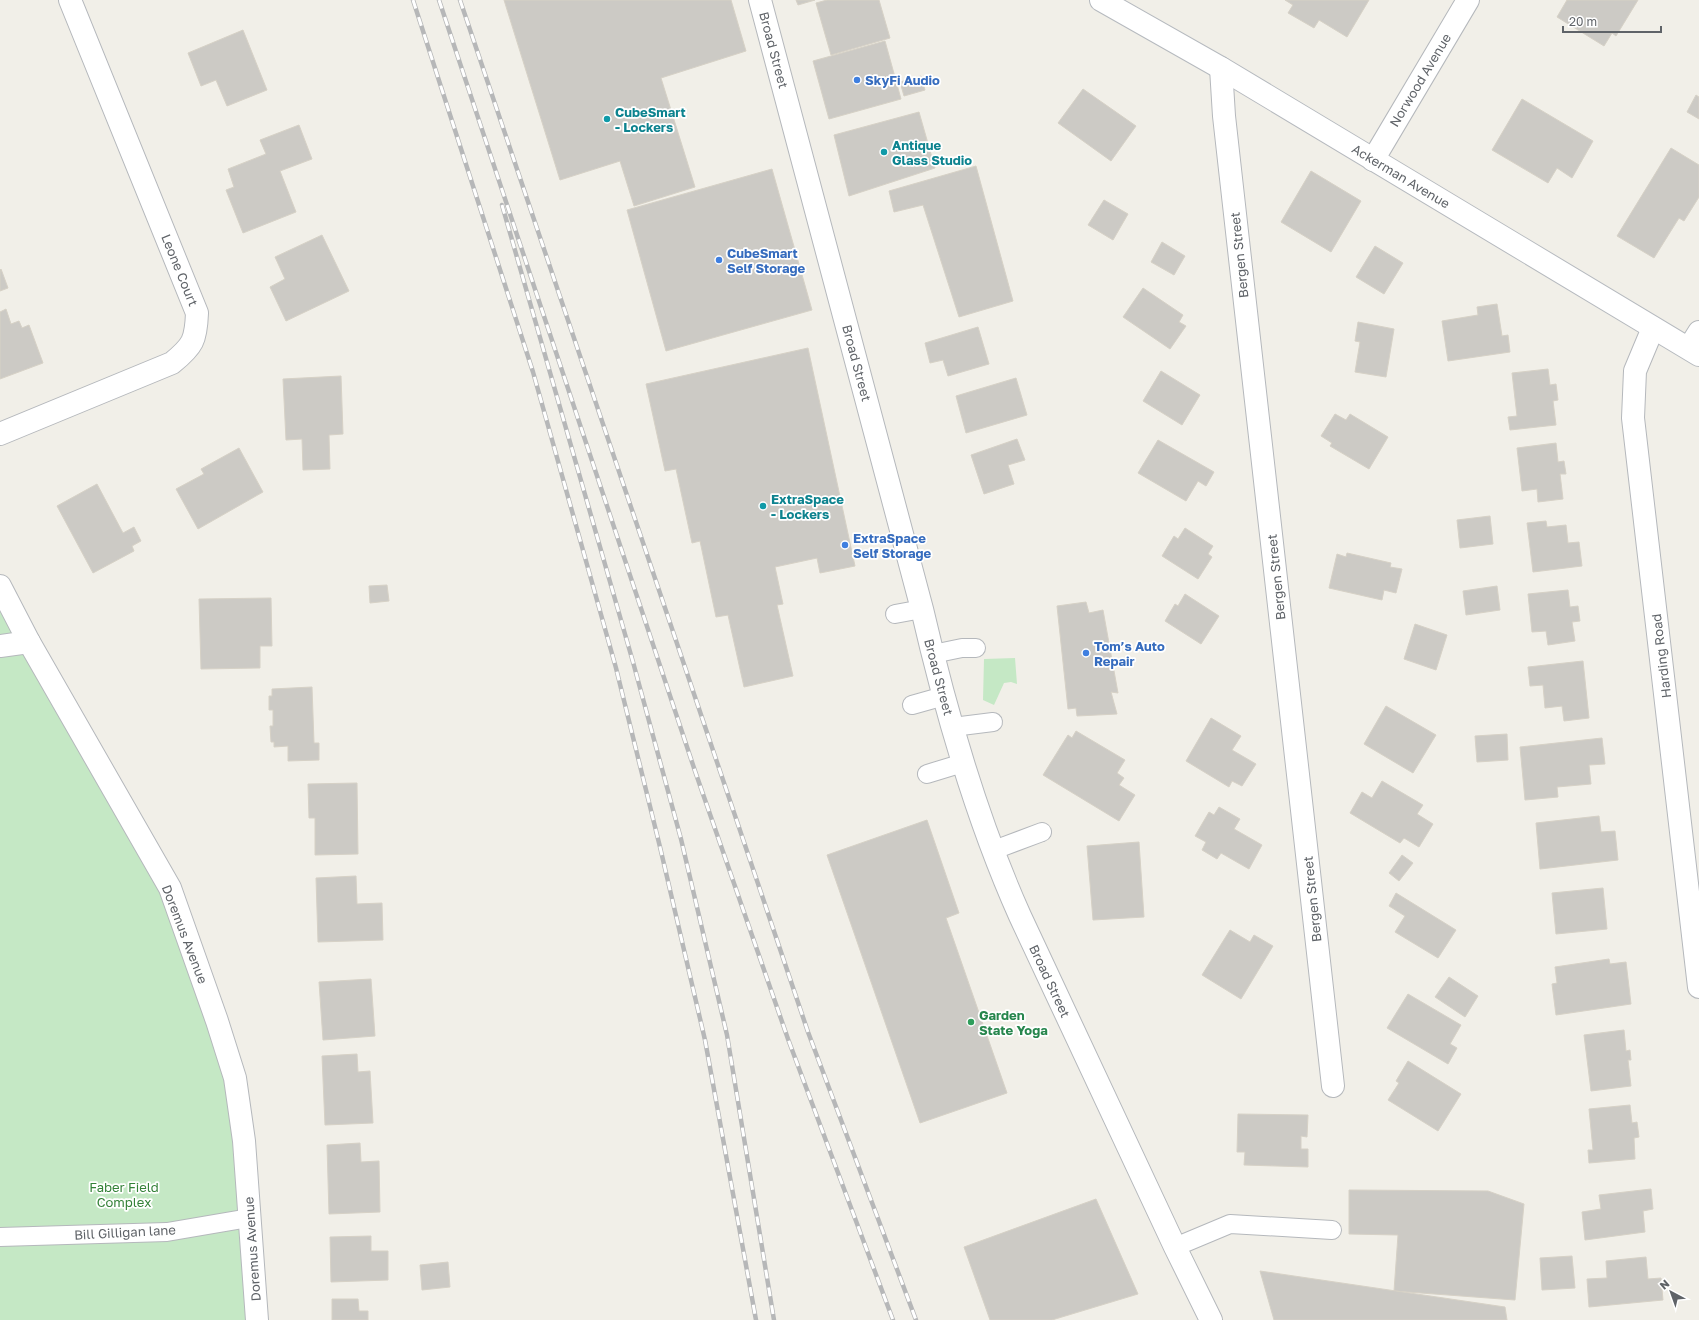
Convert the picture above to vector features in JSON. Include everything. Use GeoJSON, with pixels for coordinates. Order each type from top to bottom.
{"type":"FeatureCollection","features":[{"type":"Feature","properties":{"kind":"street","name":"Leone Court"},"geometry":{"type":"LineString","coordinates":[[0,434],[172,363],[186,350],[196,333],[198,313],[70,0]]}},
{"type":"Feature","properties":{"kind":"street","name":"Broad Street"},"geometry":{"type":"LineString","coordinates":[[760,0],[963,763],[1006,884],[1175,1247],[1212,1320]]}},
{"type":"Feature","properties":{"kind":"street","name":"Ackerman Avenue"},"geometry":{"type":"LineString","coordinates":[[1101,0],[1222,68],[1652,328],[1696,345]]}},
{"type":"Feature","properties":{"kind":"street","name":"Norwood Avenue"},"geometry":{"type":"LineString","coordinates":[[1373,160],[1468,0]]}},
{"type":"Feature","properties":{"kind":"street","name":"Bergen Street"},"geometry":{"type":"LineString","coordinates":[[1222,68],[1224,116],[1334,1086]]}},
{"type":"Feature","properties":{"kind":"street","name":"Harding Road"},"geometry":{"type":"LineString","coordinates":[[1652,328],[1635,371],[1633,418],[1699,987]]}},
{"type":"Feature","properties":{"kind":"street","name":"Doremus Avenue"},"geometry":{"type":"LineString","coordinates":[[0,586],[29,642],[170,888],[217,1021],[235,1078],[244,1141],[257,1320]]}},
{"type":"Feature","properties":{"kind":"street"},"geometry":{"type":"LineString","coordinates":[[0,646],[29,642]]}},
{"type":"Feature","properties":{"kind":"lane"},"geometry":{"type":"LineString","coordinates":[[895,614],[922,609]]}},
{"type":"Feature","properties":{"kind":"lane"},"geometry":{"type":"LineString","coordinates":[[933,654],[962,648],[976,648]]}},
{"type":"Feature","properties":{"kind":"lane"},"geometry":{"type":"LineString","coordinates":[[912,705],[944,696]]}},
{"type":"Feature","properties":{"kind":"lane"},"geometry":{"type":"LineString","coordinates":[[953,728],[993,722]]}},
{"type":"Feature","properties":{"kind":"lane"},"geometry":{"type":"LineString","coordinates":[[927,774],[963,763]]}},
{"type":"Feature","properties":{"kind":"lane"},"geometry":{"type":"LineString","coordinates":[[994,850],[1042,832]]}},
{"type":"Feature","properties":{"kind":"lane","name":"Bill Gilligan lane"},"geometry":{"type":"LineString","coordinates":[[0,1237],[167,1232],[249,1218]]}},
{"type":"Feature","properties":{"kind":"lane"},"geometry":{"type":"LineString","coordinates":[[1175,1247],[1230,1224],[1332,1230]]}},
{"type":"Feature","properties":{"kind":"green space","name":"Faber Field Complex"},"geometry":{"type":"Polygon","coordinates":[[[0,586],[170,888],[235,1078],[255,1320],[0,1320],[0,586]]]}},
{"type":"Feature","properties":{"kind":"green space"},"geometry":{"type":"Polygon","coordinates":[[[1015,658],[1017,684],[1011,682],[1004,683],[994,705],[983,700],[984,659],[1015,658]]]}},
{"type":"Feature","properties":{"kind":"building","name":"CubeSmart - Lockers"},"geometry":{"type":"Polygon","coordinates":[[[504,0],[731,0],[746,51],[661,78],[695,187],[634,206],[620,161],[560,180],[504,0]]]}},
{"type":"Feature","properties":{"kind":"building"},"geometry":{"type":"Polygon","coordinates":[[[796,0],[815,0],[798,5],[796,0]]]}},
{"type":"Feature","properties":{"kind":"building"},"geometry":{"type":"Polygon","coordinates":[[[827,0],[879,0],[890,38],[831,55],[816,3],[827,0]]]}},
{"type":"Feature","properties":{"kind":"building"},"geometry":{"type":"Polygon","coordinates":[[[1285,0],[1369,0],[1347,37],[1319,20],[1314,28],[1288,13],[1293,5],[1285,0]]]}},
{"type":"Feature","properties":{"kind":"building"},"geometry":{"type":"Polygon","coordinates":[[[1567,0],[1638,0],[1616,36],[1612,33],[1604,46],[1557,17],[1567,0]]]}},
{"type":"Feature","properties":{"kind":"building"},"geometry":{"type":"Polygon","coordinates":[[[243,30],[267,90],[227,106],[216,80],[201,86],[188,53],[243,30]]]}},
{"type":"Feature","properties":{"kind":"building","name":"SkyFi Audio"},"geometry":{"type":"Polygon","coordinates":[[[885,41],[901,99],[829,119],[813,61],[885,41]]]}},
{"type":"Feature","properties":{"kind":"building"},"geometry":{"type":"Polygon","coordinates":[[[921,76],[925,90],[904,96],[900,82],[921,76]]]}},
{"type":"Feature","properties":{"kind":"building"},"geometry":{"type":"Polygon","coordinates":[[[1083,89],[1136,126],[1111,161],[1058,123],[1083,89]]]}},
{"type":"Feature","properties":{"kind":"building"},"geometry":{"type":"Polygon","coordinates":[[[1696,95],[1699,97],[1699,119],[1687,112],[1696,95]]]}},
{"type":"Feature","properties":{"kind":"building"},"geometry":{"type":"Polygon","coordinates":[[[1522,99],[1593,141],[1572,178],[1557,168],[1548,183],[1492,150],[1522,99]]]}},
{"type":"Feature","properties":{"kind":"building","name":"Antique Glass Studio"},"geometry":{"type":"Polygon","coordinates":[[[919,112],[935,168],[849,196],[834,135],[919,112]]]}},
{"type":"Feature","properties":{"kind":"building"},"geometry":{"type":"Polygon","coordinates":[[[299,125],[312,159],[280,171],[296,212],[243,233],[226,190],[234,187],[228,169],[266,154],[260,140],[299,125]]]}},
{"type":"Feature","properties":{"kind":"building"},"geometry":{"type":"Polygon","coordinates":[[[1671,148],[1699,165],[1699,197],[1684,221],[1679,218],[1654,258],[1617,236],[1671,148]]]}},
{"type":"Feature","properties":{"kind":"building"},"geometry":{"type":"Polygon","coordinates":[[[976,166],[1013,301],[959,317],[923,205],[894,212],[889,191],[976,166]]]}},
{"type":"Feature","properties":{"kind":"building","name":"CubeSmart Self Storage"},"geometry":{"type":"Polygon","coordinates":[[[772,169],[812,310],[666,351],[627,210],[772,169]]]}},
{"type":"Feature","properties":{"kind":"building"},"geometry":{"type":"Polygon","coordinates":[[[1311,171],[1361,201],[1331,252],[1281,222],[1311,171]]]}},
{"type":"Feature","properties":{"kind":"building"},"geometry":{"type":"Polygon","coordinates":[[[1104,200],[1128,214],[1113,240],[1088,225],[1104,200]]]}},
{"type":"Feature","properties":{"kind":"building"},"geometry":{"type":"Polygon","coordinates":[[[322,235],[349,291],[286,321],[270,287],[285,279],[275,257],[322,235]]]}},
{"type":"Feature","properties":{"kind":"building"},"geometry":{"type":"Polygon","coordinates":[[[1162,242],[1185,256],[1174,275],[1151,262],[1162,242]]]}},
{"type":"Feature","properties":{"kind":"building"},"geometry":{"type":"Polygon","coordinates":[[[1375,246],[1403,263],[1384,294],[1356,277],[1375,246]]]}},
{"type":"Feature","properties":{"kind":"building"},"geometry":{"type":"Polygon","coordinates":[[[1,269],[8,288],[0,291],[0,270],[1,269]]]}},
{"type":"Feature","properties":{"kind":"building"},"geometry":{"type":"Polygon","coordinates":[[[1143,288],[1183,315],[1179,322],[1186,326],[1170,349],[1123,317],[1143,288]]]}},
{"type":"Feature","properties":{"kind":"building"},"geometry":{"type":"Polygon","coordinates":[[[1497,304],[1502,336],[1508,335],[1510,352],[1448,361],[1442,321],[1478,315],[1477,307],[1497,304]]]}},
{"type":"Feature","properties":{"kind":"building"},"geometry":{"type":"Polygon","coordinates":[[[6,309],[11,324],[19,321],[22,328],[29,325],[43,363],[0,379],[0,312],[6,309]]]}},
{"type":"Feature","properties":{"kind":"building"},"geometry":{"type":"Polygon","coordinates":[[[1358,322],[1394,329],[1386,377],[1355,372],[1360,342],[1355,341],[1358,322]]]}},
{"type":"Feature","properties":{"kind":"building"},"geometry":{"type":"Polygon","coordinates":[[[978,327],[989,364],[948,376],[943,360],[930,363],[925,343],[978,327]]]}},
{"type":"Feature","properties":{"kind":"building","name":"ExtraSpace - Lockers"},"geometry":{"type":"Polygon","coordinates":[[[808,348],[855,566],[820,573],[817,558],[775,567],[783,604],[777,605],[793,676],[744,687],[728,615],[716,617],[700,541],[692,543],[676,469],[665,471],[646,384],[808,348]]]}},
{"type":"Feature","properties":{"kind":"building"},"geometry":{"type":"Polygon","coordinates":[[[1548,369],[1550,385],[1556,384],[1558,400],[1553,401],[1556,425],[1510,430],[1508,417],[1517,416],[1512,373],[1548,369]]]}},
{"type":"Feature","properties":{"kind":"building"},"geometry":{"type":"Polygon","coordinates":[[[1161,371],[1200,395],[1182,425],[1143,401],[1161,371]]]}},
{"type":"Feature","properties":{"kind":"building"},"geometry":{"type":"Polygon","coordinates":[[[341,376],[343,434],[329,435],[330,469],[303,470],[302,439],[286,440],[283,379],[341,376]]]}},
{"type":"Feature","properties":{"kind":"building"},"geometry":{"type":"Polygon","coordinates":[[[1016,378],[1027,415],[966,433],[956,396],[1016,378]]]}},
{"type":"Feature","properties":{"kind":"building"},"geometry":{"type":"Polygon","coordinates":[[[1335,414],[1346,420],[1350,414],[1388,437],[1369,469],[1330,446],[1332,443],[1321,436],[1335,414]]]}},
{"type":"Feature","properties":{"kind":"building"},"geometry":{"type":"Polygon","coordinates":[[[1017,439],[1025,460],[1008,465],[1014,484],[984,494],[971,455],[1017,439]]]}},
{"type":"Feature","properties":{"kind":"building"},"geometry":{"type":"Polygon","coordinates":[[[1158,440],[1214,472],[1206,486],[1198,481],[1186,501],[1138,473],[1158,440]]]}},
{"type":"Feature","properties":{"kind":"building"},"geometry":{"type":"Polygon","coordinates":[[[1556,443],[1558,462],[1564,461],[1566,474],[1560,474],[1563,499],[1538,502],[1537,489],[1522,491],[1517,448],[1556,443]]]}},
{"type":"Feature","properties":{"kind":"building"},"geometry":{"type":"Polygon","coordinates":[[[239,448],[263,492],[198,529],[176,489],[204,474],[201,469],[239,448]]]}},
{"type":"Feature","properties":{"kind":"building"},"geometry":{"type":"Polygon","coordinates":[[[97,484],[123,533],[134,527],[141,541],[132,546],[134,551],[93,573],[57,506],[97,484]]]}},
{"type":"Feature","properties":{"kind":"building"},"geometry":{"type":"Polygon","coordinates":[[[1490,516],[1493,544],[1460,548],[1457,520],[1490,516]]]}},
{"type":"Feature","properties":{"kind":"building"},"geometry":{"type":"Polygon","coordinates":[[[1546,521],[1547,527],[1566,525],[1568,543],[1579,542],[1582,566],[1533,572],[1527,523],[1546,521]]]}},
{"type":"Feature","properties":{"kind":"building"},"geometry":{"type":"Polygon","coordinates":[[[1185,528],[1213,546],[1208,554],[1212,557],[1198,579],[1162,556],[1174,536],[1178,539],[1185,528]]]}},
{"type":"Feature","properties":{"kind":"building"},"geometry":{"type":"Polygon","coordinates":[[[1347,553],[1391,563],[1390,567],[1402,569],[1396,593],[1384,590],[1382,600],[1329,588],[1337,554],[1346,557],[1347,553]]]}},
{"type":"Feature","properties":{"kind":"building"},"geometry":{"type":"Polygon","coordinates":[[[387,585],[389,601],[370,603],[369,586],[387,585]]]}},
{"type":"Feature","properties":{"kind":"building"},"geometry":{"type":"Polygon","coordinates":[[[1497,586],[1500,610],[1466,615],[1463,591],[1497,586]]]}},
{"type":"Feature","properties":{"kind":"building"},"geometry":{"type":"Polygon","coordinates":[[[1568,590],[1570,607],[1578,606],[1580,621],[1572,622],[1575,641],[1548,645],[1546,631],[1532,632],[1528,594],[1568,590]]]}},
{"type":"Feature","properties":{"kind":"building"},"geometry":{"type":"Polygon","coordinates":[[[1185,594],[1219,616],[1201,644],[1165,621],[1175,604],[1178,606],[1185,594]]]}},
{"type":"Feature","properties":{"kind":"building"},"geometry":{"type":"Polygon","coordinates":[[[271,598],[272,646],[260,646],[260,668],[201,669],[199,599],[271,598]]]}},
{"type":"Feature","properties":{"kind":"building","name":"Tom’s Auto Repair"},"geometry":{"type":"Polygon","coordinates":[[[1086,602],[1089,613],[1103,610],[1118,693],[1111,692],[1117,714],[1077,716],[1076,708],[1068,709],[1057,606],[1086,602]]]}},
{"type":"Feature","properties":{"kind":"building"},"geometry":{"type":"Polygon","coordinates":[[[1415,624],[1447,635],[1436,670],[1404,659],[1415,624]]]}},
{"type":"Feature","properties":{"kind":"building"},"geometry":{"type":"Polygon","coordinates":[[[1583,661],[1589,718],[1564,721],[1562,706],[1545,708],[1543,685],[1530,686],[1528,667],[1583,661]]]}},
{"type":"Feature","properties":{"kind":"building"},"geometry":{"type":"Polygon","coordinates":[[[312,687],[314,743],[319,743],[319,760],[288,761],[288,746],[274,747],[274,742],[271,742],[270,726],[273,726],[273,710],[269,710],[269,696],[272,696],[272,689],[312,687]]]}},
{"type":"Feature","properties":{"kind":"building"},"geometry":{"type":"Polygon","coordinates":[[[1386,706],[1436,735],[1413,773],[1364,744],[1386,706]]]}},
{"type":"Feature","properties":{"kind":"building"},"geometry":{"type":"Polygon","coordinates":[[[1211,718],[1241,736],[1232,750],[1256,764],[1242,786],[1232,781],[1229,787],[1186,761],[1211,718]]]}},
{"type":"Feature","properties":{"kind":"building"},"geometry":{"type":"Polygon","coordinates":[[[1076,731],[1125,760],[1117,773],[1124,778],[1119,785],[1135,795],[1119,821],[1043,775],[1068,735],[1072,738],[1076,731]]]}},
{"type":"Feature","properties":{"kind":"building"},"geometry":{"type":"Polygon","coordinates":[[[1507,734],[1508,760],[1477,762],[1475,736],[1507,734]]]}},
{"type":"Feature","properties":{"kind":"building"},"geometry":{"type":"Polygon","coordinates":[[[1602,738],[1605,764],[1589,765],[1591,784],[1557,787],[1558,797],[1525,800],[1520,747],[1602,738]]]}},
{"type":"Feature","properties":{"kind":"building"},"geometry":{"type":"Polygon","coordinates":[[[1382,781],[1423,805],[1417,814],[1433,824],[1419,847],[1404,838],[1400,843],[1350,813],[1362,792],[1372,798],[1382,781]]]}},
{"type":"Feature","properties":{"kind":"building"},"geometry":{"type":"Polygon","coordinates":[[[357,783],[358,854],[315,855],[315,818],[309,818],[308,784],[357,783]]]}},
{"type":"Feature","properties":{"kind":"building"},"geometry":{"type":"Polygon","coordinates":[[[1219,807],[1240,819],[1234,829],[1262,845],[1249,869],[1221,853],[1217,859],[1202,850],[1206,842],[1195,836],[1209,812],[1214,815],[1219,807]]]}},
{"type":"Feature","properties":{"kind":"building"},"geometry":{"type":"Polygon","coordinates":[[[1599,816],[1601,832],[1615,831],[1618,860],[1540,869],[1536,823],[1599,816]]]}},
{"type":"Feature","properties":{"kind":"building"},"geometry":{"type":"Polygon","coordinates":[[[927,820],[959,913],[946,918],[1007,1093],[920,1123],[827,855],[927,820]]]}},
{"type":"Feature","properties":{"kind":"building"},"geometry":{"type":"Polygon","coordinates":[[[1139,842],[1144,917],[1093,920],[1087,846],[1139,842]]]}},
{"type":"Feature","properties":{"kind":"building"},"geometry":{"type":"Polygon","coordinates":[[[1402,855],[1413,863],[1399,881],[1389,873],[1402,855]]]}},
{"type":"Feature","properties":{"kind":"building"},"geometry":{"type":"Polygon","coordinates":[[[356,876],[357,904],[382,903],[383,940],[318,942],[316,878],[356,876]]]}},
{"type":"Feature","properties":{"kind":"building"},"geometry":{"type":"Polygon","coordinates":[[[1603,888],[1607,929],[1556,934],[1552,893],[1603,888]]]}},
{"type":"Feature","properties":{"kind":"building"},"geometry":{"type":"Polygon","coordinates":[[[1396,893],[1456,930],[1438,958],[1395,932],[1405,916],[1389,906],[1396,893]]]}},
{"type":"Feature","properties":{"kind":"building"},"geometry":{"type":"Polygon","coordinates":[[[1230,930],[1250,942],[1254,935],[1273,946],[1241,999],[1202,975],[1230,930]]]}},
{"type":"Feature","properties":{"kind":"building"},"geometry":{"type":"Polygon","coordinates":[[[1609,959],[1610,964],[1626,962],[1631,1004],[1556,1015],[1552,984],[1557,983],[1555,967],[1609,959]]]}},
{"type":"Feature","properties":{"kind":"building"},"geometry":{"type":"Polygon","coordinates":[[[1449,977],[1478,996],[1465,1017],[1435,997],[1449,977]]]}},
{"type":"Feature","properties":{"kind":"building"},"geometry":{"type":"Polygon","coordinates":[[[371,979],[375,1036],[323,1040],[319,982],[371,979]]]}},
{"type":"Feature","properties":{"kind":"building"},"geometry":{"type":"Polygon","coordinates":[[[1408,994],[1461,1025],[1450,1044],[1457,1048],[1448,1064],[1387,1028],[1408,994]]]}},
{"type":"Feature","properties":{"kind":"building"},"geometry":{"type":"Polygon","coordinates":[[[1624,1030],[1626,1051],[1630,1050],[1631,1060],[1628,1060],[1631,1086],[1591,1091],[1584,1035],[1624,1030]]]}},
{"type":"Feature","properties":{"kind":"building"},"geometry":{"type":"Polygon","coordinates":[[[357,1054],[358,1072],[370,1071],[373,1123],[325,1125],[322,1056],[357,1054]]]}},
{"type":"Feature","properties":{"kind":"building"},"geometry":{"type":"Polygon","coordinates":[[[1408,1061],[1461,1094],[1438,1131],[1388,1100],[1399,1083],[1396,1081],[1408,1061]]]}},
{"type":"Feature","properties":{"kind":"building"},"geometry":{"type":"Polygon","coordinates":[[[1630,1105],[1632,1123],[1637,1122],[1639,1137],[1634,1138],[1635,1159],[1589,1163],[1588,1150],[1593,1150],[1589,1109],[1630,1105]]]}},
{"type":"Feature","properties":{"kind":"building"},"geometry":{"type":"Polygon","coordinates":[[[1238,1114],[1308,1115],[1307,1137],[1301,1136],[1301,1149],[1308,1149],[1308,1167],[1244,1165],[1245,1152],[1237,1152],[1238,1114]]]}},
{"type":"Feature","properties":{"kind":"building"},"geometry":{"type":"Polygon","coordinates":[[[360,1143],[361,1162],[379,1161],[380,1212],[329,1214],[327,1145],[360,1143]]]}},
{"type":"Feature","properties":{"kind":"building"},"geometry":{"type":"Polygon","coordinates":[[[1651,1189],[1653,1209],[1643,1211],[1645,1232],[1585,1240],[1582,1212],[1601,1209],[1599,1195],[1651,1189]]]}},
{"type":"Feature","properties":{"kind":"building"},"geometry":{"type":"Polygon","coordinates":[[[1349,1190],[1488,1191],[1524,1204],[1515,1300],[1394,1291],[1398,1235],[1349,1234],[1349,1190]]]}},
{"type":"Feature","properties":{"kind":"building"},"geometry":{"type":"Polygon","coordinates":[[[1096,1199],[1138,1294],[1052,1320],[990,1320],[964,1247],[1096,1199]]]}},
{"type":"Feature","properties":{"kind":"building"},"geometry":{"type":"Polygon","coordinates":[[[371,1236],[371,1251],[388,1251],[388,1280],[331,1282],[330,1237],[371,1236]]]}},
{"type":"Feature","properties":{"kind":"building"},"geometry":{"type":"Polygon","coordinates":[[[1572,1256],[1575,1288],[1542,1290],[1540,1258],[1572,1256]]]}},
{"type":"Feature","properties":{"kind":"building"},"geometry":{"type":"Polygon","coordinates":[[[1646,1257],[1648,1279],[1661,1278],[1663,1300],[1589,1307],[1587,1279],[1607,1278],[1606,1261],[1646,1257]]]}},
{"type":"Feature","properties":{"kind":"building"},"geometry":{"type":"Polygon","coordinates":[[[448,1262],[450,1287],[422,1290],[420,1265],[448,1262]]]}},
{"type":"Feature","properties":{"kind":"building"},"geometry":{"type":"Polygon","coordinates":[[[1260,1271],[1505,1307],[1507,1320],[1274,1320],[1260,1271]]]}},
{"type":"Feature","properties":{"kind":"building"},"geometry":{"type":"Polygon","coordinates":[[[332,1299],[358,1299],[359,1311],[368,1311],[368,1320],[332,1320],[332,1299]]]}},
{"type":"Feature","properties":{"kind":"railway"},"geometry":{"type":"LineString","coordinates":[[413,0],[533,372],[616,668],[705,1040],[756,1320]]}},
{"type":"Feature","properties":{"kind":"railway"},"geometry":{"type":"LineString","coordinates":[[439,0],[695,771],[788,1039],[893,1320]]}},
{"type":"Feature","properties":{"kind":"railway"},"geometry":{"type":"LineString","coordinates":[[460,0],[808,1032],[916,1320]]}},
{"type":"Feature","properties":{"kind":"railway"},"geometry":{"type":"LineString","coordinates":[[502,205],[633,662],[681,839],[727,1035],[774,1320]]}},
{"type":"Feature","properties":{"kind":"place","name":"SkyFi Audio"},"geometry":{"type":"Point","coordinates":[857,80]}},
{"type":"Feature","properties":{"kind":"place","name":"CubeSmart - Lockers"},"geometry":{"type":"Point","coordinates":[607,119]}},
{"type":"Feature","properties":{"kind":"place","name":"Antique Glass Studio"},"geometry":{"type":"Point","coordinates":[884,152]}},
{"type":"Feature","properties":{"kind":"place","name":"CubeSmart Self Storage"},"geometry":{"type":"Point","coordinates":[719,260]}},
{"type":"Feature","properties":{"kind":"place","name":"ExtraSpace - Lockers"},"geometry":{"type":"Point","coordinates":[763,506]}},
{"type":"Feature","properties":{"kind":"place","name":"ExtraSpace Self Storage"},"geometry":{"type":"Point","coordinates":[845,545]}},
{"type":"Feature","properties":{"kind":"place","name":"Tom’s Auto Repair"},"geometry":{"type":"Point","coordinates":[1086,653]}},
{"type":"Feature","properties":{"kind":"place","name":"Garden State Yoga"},"geometry":{"type":"Point","coordinates":[971,1022]}}]}
